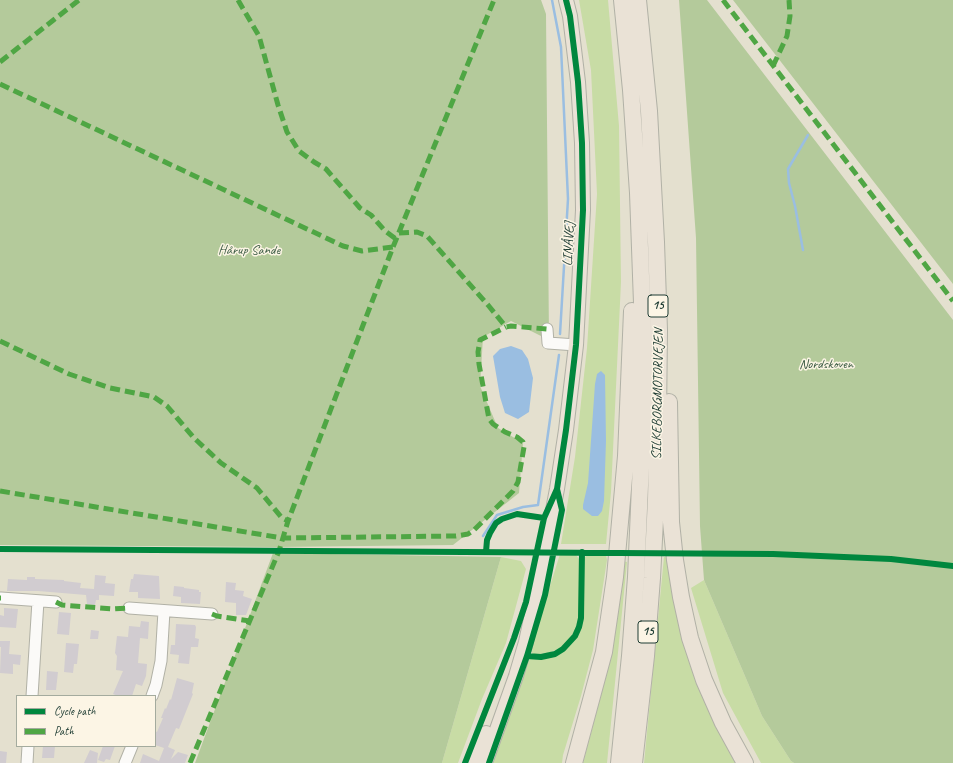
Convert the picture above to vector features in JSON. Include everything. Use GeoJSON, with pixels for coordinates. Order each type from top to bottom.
{"type":"FeatureCollection","features":[{"type":"Feature","properties":{"kind":"highway","name":"SILKEBORGMOTORVEJEN"},"geometry":{"type":"LineString","coordinates":[[619,763],[630,656],[636,577],[642,425],[643,331],[635,143],[622,0]]}},
{"type":"Feature","properties":{"kind":"highway","name":"SILKEBORGMOTORVEJEN"},"geometry":{"type":"LineString","coordinates":[[634,763],[645,664],[656,500],[659,330],[649,111],[638,0]]}},
{"type":"Feature","properties":{"kind":"highway"},"geometry":{"type":"LineString","coordinates":[[649,111],[667,293],[671,522],[675,560],[690,638],[702,673],[720,716],[745,763]]}},
{"type":"Feature","properties":{"kind":"highway"},"geometry":{"type":"LineString","coordinates":[[574,763],[604,652],[617,562],[626,456],[632,330],[635,143]]}},
{"type":"Feature","properties":{"kind":"main road","name":"LINÅVEJ"},"geometry":{"type":"LineString","coordinates":[[485,763],[526,642],[532,607],[549,536],[557,490],[576,345],[583,210],[582,143],[578,82],[570,16],[566,0]]}},
{"type":"Feature","properties":{"kind":"main road","name":"LINÅVEJ"},"geometry":{"type":"LineString","coordinates":[[473,763],[482,745],[532,607]]}},
{"type":"Feature","properties":{"kind":"main road"},"geometry":{"type":"LineString","coordinates":[[478,763],[482,745]]}},
{"type":"Feature","properties":{"kind":"street"},"geometry":{"type":"LineString","coordinates":[[547,329],[548,343],[576,345]]}},
{"type":"Feature","properties":{"kind":"street"},"geometry":{"type":"LineString","coordinates":[[1,598],[56,602]]}},
{"type":"Feature","properties":{"kind":"street"},"geometry":{"type":"LineString","coordinates":[[32,695],[38,601]]}},
{"type":"Feature","properties":{"kind":"street"},"geometry":{"type":"LineString","coordinates":[[129,608],[212,614]]}},
{"type":"Feature","properties":{"kind":"street"},"geometry":{"type":"LineString","coordinates":[[152,695],[161,661],[164,611]]}},
{"type":"Feature","properties":{"kind":"street"},"geometry":{"type":"LineString","coordinates":[[27,763],[28,747]]}},
{"type":"Feature","properties":{"kind":"street"},"geometry":{"type":"LineString","coordinates":[[125,763],[132,747]]}},
{"type":"Feature","properties":{"kind":"green space","name":"Hårup Sande"},"geometry":{"type":"Polygon","coordinates":[[[0,0],[541,0],[546,14],[549,340],[511,321],[483,337],[480,386],[498,428],[523,443],[519,493],[453,545],[276,547],[0,545],[0,0]]]}},
{"type":"Feature","properties":{"kind":"green space"},"geometry":{"type":"Polygon","coordinates":[[[579,0],[608,0],[619,126],[621,282],[611,492],[606,544],[561,544],[575,457],[587,348],[597,194],[591,70],[579,0]]]}},
{"type":"Feature","properties":{"kind":"green space","name":"Nordskoven"},"geometry":{"type":"Polygon","coordinates":[[[679,0],[707,0],[953,320],[953,763],[794,763],[791,761],[762,716],[704,580],[700,526],[696,238],[679,0]]]}},
{"type":"Feature","properties":{"kind":"green space"},"geometry":{"type":"Polygon","coordinates":[[[733,0],[953,0],[953,284],[733,0]]]}},
{"type":"Feature","properties":{"kind":"green space"},"geometry":{"type":"Polygon","coordinates":[[[273,553],[501,557],[442,763],[195,763],[273,553]]]}},
{"type":"Feature","properties":{"kind":"green space"},"geometry":{"type":"Polygon","coordinates":[[[560,554],[576,555],[579,559],[579,615],[577,627],[567,643],[561,648],[548,653],[533,655],[530,650],[560,554]]]}},
{"type":"Feature","properties":{"kind":"green space"},"geometry":{"type":"Polygon","coordinates":[[[587,555],[606,555],[607,560],[593,650],[562,763],[492,763],[527,661],[530,659],[546,658],[558,655],[569,646],[580,629],[583,614],[583,559],[587,555]]]}},
{"type":"Feature","properties":{"kind":"green space"},"geometry":{"type":"Polygon","coordinates":[[[501,557],[521,561],[526,569],[506,643],[482,699],[458,763],[442,763],[501,557]]]}},
{"type":"Feature","properties":{"kind":"green space"},"geometry":{"type":"Polygon","coordinates":[[[664,557],[670,558],[738,763],[644,763],[664,557]]]}},
{"type":"Feature","properties":{"kind":"green space"},"geometry":{"type":"Polygon","coordinates":[[[622,561],[627,562],[607,763],[583,763],[605,680],[622,561]]]}},
{"type":"Feature","properties":{"kind":"green space"},"geometry":{"type":"Polygon","coordinates":[[[704,580],[762,716],[791,761],[794,763],[761,763],[723,693],[691,588],[704,580]]]}},
{"type":"Feature","properties":{"kind":"water"},"geometry":{"type":"Polygon","coordinates":[[[511,346],[522,350],[528,359],[533,378],[529,412],[518,419],[505,413],[500,397],[493,356],[500,349],[511,346]]]}},
{"type":"Feature","properties":{"kind":"water"},"geometry":{"type":"Polygon","coordinates":[[[601,371],[605,375],[606,441],[604,501],[602,511],[598,516],[592,516],[583,509],[583,505],[588,483],[595,384],[597,374],[601,371]]]}},
{"type":"Feature","properties":{"kind":"building"},"geometry":{"type":"Polygon","coordinates":[[[134,574],[159,576],[160,599],[138,598],[138,592],[129,592],[131,579],[133,579],[134,574]]]}},
{"type":"Feature","properties":{"kind":"building"},"geometry":{"type":"Polygon","coordinates":[[[95,575],[106,576],[105,583],[115,584],[114,596],[99,595],[99,600],[96,600],[95,605],[87,604],[86,595],[38,591],[7,591],[8,579],[27,580],[27,577],[81,583],[80,588],[94,589],[95,575]]]}},
{"type":"Feature","properties":{"kind":"building"},"geometry":{"type":"Polygon","coordinates":[[[226,582],[236,583],[235,590],[244,591],[243,596],[252,599],[246,615],[236,615],[236,603],[225,602],[226,582]]]}},
{"type":"Feature","properties":{"kind":"building"},"geometry":{"type":"Polygon","coordinates":[[[174,586],[199,590],[199,592],[201,592],[200,604],[181,603],[181,597],[173,596],[174,586]]]}},
{"type":"Feature","properties":{"kind":"building"},"geometry":{"type":"Polygon","coordinates":[[[4,608],[18,609],[16,628],[0,627],[0,615],[4,616],[4,608]]]}},
{"type":"Feature","properties":{"kind":"building"},"geometry":{"type":"Polygon","coordinates":[[[59,612],[71,613],[69,635],[57,634],[59,612]]]}},
{"type":"Feature","properties":{"kind":"building"},"geometry":{"type":"Polygon","coordinates":[[[141,621],[149,622],[148,639],[140,638],[138,663],[147,664],[146,676],[142,686],[136,684],[132,695],[116,695],[113,694],[123,671],[116,670],[117,656],[115,653],[117,636],[128,637],[129,626],[140,627],[141,621]]]}},
{"type":"Feature","properties":{"kind":"building"},"geometry":{"type":"Polygon","coordinates":[[[176,624],[195,625],[196,627],[195,638],[199,639],[198,647],[191,647],[189,664],[178,663],[179,655],[170,654],[171,645],[175,645],[176,624]]]}},
{"type":"Feature","properties":{"kind":"building"},"geometry":{"type":"Polygon","coordinates":[[[91,630],[99,631],[98,639],[90,639],[91,630]]]}},
{"type":"Feature","properties":{"kind":"building"},"geometry":{"type":"Polygon","coordinates":[[[0,641],[10,641],[9,654],[21,655],[20,665],[13,664],[13,674],[0,673],[0,641]]]}},
{"type":"Feature","properties":{"kind":"building"},"geometry":{"type":"Polygon","coordinates":[[[66,643],[79,644],[77,664],[74,664],[73,673],[64,672],[66,643]]]}},
{"type":"Feature","properties":{"kind":"building"},"geometry":{"type":"Polygon","coordinates":[[[47,671],[58,672],[56,690],[46,690],[47,671]]]}},
{"type":"Feature","properties":{"kind":"building"},"geometry":{"type":"Polygon","coordinates":[[[177,678],[194,683],[193,694],[179,729],[176,728],[168,747],[175,750],[171,759],[178,752],[188,755],[185,763],[140,763],[143,754],[159,761],[164,748],[156,745],[156,732],[163,718],[161,718],[165,708],[166,709],[170,699],[171,700],[177,678]]]}},
{"type":"Feature","properties":{"kind":"building"},"geometry":{"type":"Polygon","coordinates":[[[43,747],[55,747],[54,758],[42,758],[43,747]]]}},
{"type":"Feature","properties":{"kind":"building"},"geometry":{"type":"Polygon","coordinates":[[[103,747],[115,747],[110,760],[106,759],[104,762],[98,760],[103,747]]]}},
{"type":"Feature","properties":{"kind":"building"},"geometry":{"type":"Polygon","coordinates":[[[90,750],[98,753],[97,763],[84,763],[90,750]]]}},
{"type":"Feature","properties":{"kind":"building"},"geometry":{"type":"Polygon","coordinates":[[[0,751],[7,752],[6,763],[0,763],[0,751]]]}},
{"type":"Feature","properties":{"kind":"waterway"},"geometry":{"type":"LineString","coordinates":[[552,0],[561,47],[568,199],[560,334]]}},
{"type":"Feature","properties":{"kind":"waterway"},"geometry":{"type":"LineString","coordinates":[[803,250],[789,183],[788,169],[808,135]]}},
{"type":"Feature","properties":{"kind":"waterway"},"geometry":{"type":"LineString","coordinates":[[483,536],[497,515],[523,507],[538,505],[559,355]]}},
{"type":"Feature","properties":{"kind":"marked path"},"geometry":{"type":"LineString","coordinates":[[0,62],[79,0]]}},
{"type":"Feature","properties":{"kind":"marked path"},"geometry":{"type":"LineString","coordinates":[[238,0],[259,36],[287,132],[299,151],[326,169],[360,208],[371,215],[385,231],[396,239]]}},
{"type":"Feature","properties":{"kind":"marked path"},"geometry":{"type":"LineString","coordinates":[[190,763],[279,551],[288,521],[393,247],[494,0]]}},
{"type":"Feature","properties":{"kind":"marked path"},"geometry":{"type":"LineString","coordinates":[[723,0],[953,301]]}},
{"type":"Feature","properties":{"kind":"marked path"},"geometry":{"type":"LineString","coordinates":[[773,66],[787,36],[790,16],[789,0]]}},
{"type":"Feature","properties":{"kind":"marked path"},"geometry":{"type":"LineString","coordinates":[[0,84],[343,246],[362,251],[393,247]]}},
{"type":"Feature","properties":{"kind":"marked path"},"geometry":{"type":"LineString","coordinates":[[399,233],[417,232],[427,236],[506,327],[511,326],[547,329]]}},
{"type":"Feature","properties":{"kind":"marked path"},"geometry":{"type":"LineString","coordinates":[[0,491],[282,538],[456,536],[468,534],[474,530],[513,491],[518,482],[524,447],[523,442],[517,437],[505,432],[493,424],[489,419],[478,352],[480,340],[506,327]]}},
{"type":"Feature","properties":{"kind":"marked path"},"geometry":{"type":"LineString","coordinates":[[0,341],[69,374],[110,388],[154,397],[167,406],[194,438],[221,463],[257,488],[282,518],[288,521]]}},
{"type":"Feature","properties":{"kind":"marked path"},"geometry":{"type":"LineString","coordinates":[[56,602],[62,605],[113,609],[129,608]]}},
{"type":"Feature","properties":{"kind":"marked path"},"geometry":{"type":"LineString","coordinates":[[212,614],[250,621]]}},
{"type":"Feature","properties":{"kind":"cycle path"},"geometry":{"type":"LineString","coordinates":[[465,763],[514,638],[526,602],[544,518],[557,489],[566,430],[576,345],[583,210],[582,143],[578,82],[570,16],[566,0]]}},
{"type":"Feature","properties":{"kind":"cycle path"},"geometry":{"type":"LineString","coordinates":[[489,763],[527,656],[545,595],[562,510],[557,489]]}},
{"type":"Feature","properties":{"kind":"cycle path"},"geometry":{"type":"LineString","coordinates":[[486,552],[487,540],[490,533],[496,523],[502,519],[517,514],[544,518]]}},
{"type":"Feature","properties":{"kind":"cycle path"},"geometry":{"type":"LineString","coordinates":[[0,549],[773,554],[891,559],[953,566]]}},
{"type":"Feature","properties":{"kind":"cycle path"},"geometry":{"type":"LineString","coordinates":[[527,656],[541,657],[555,654],[563,649],[575,636],[581,618],[582,552]]}}]}
